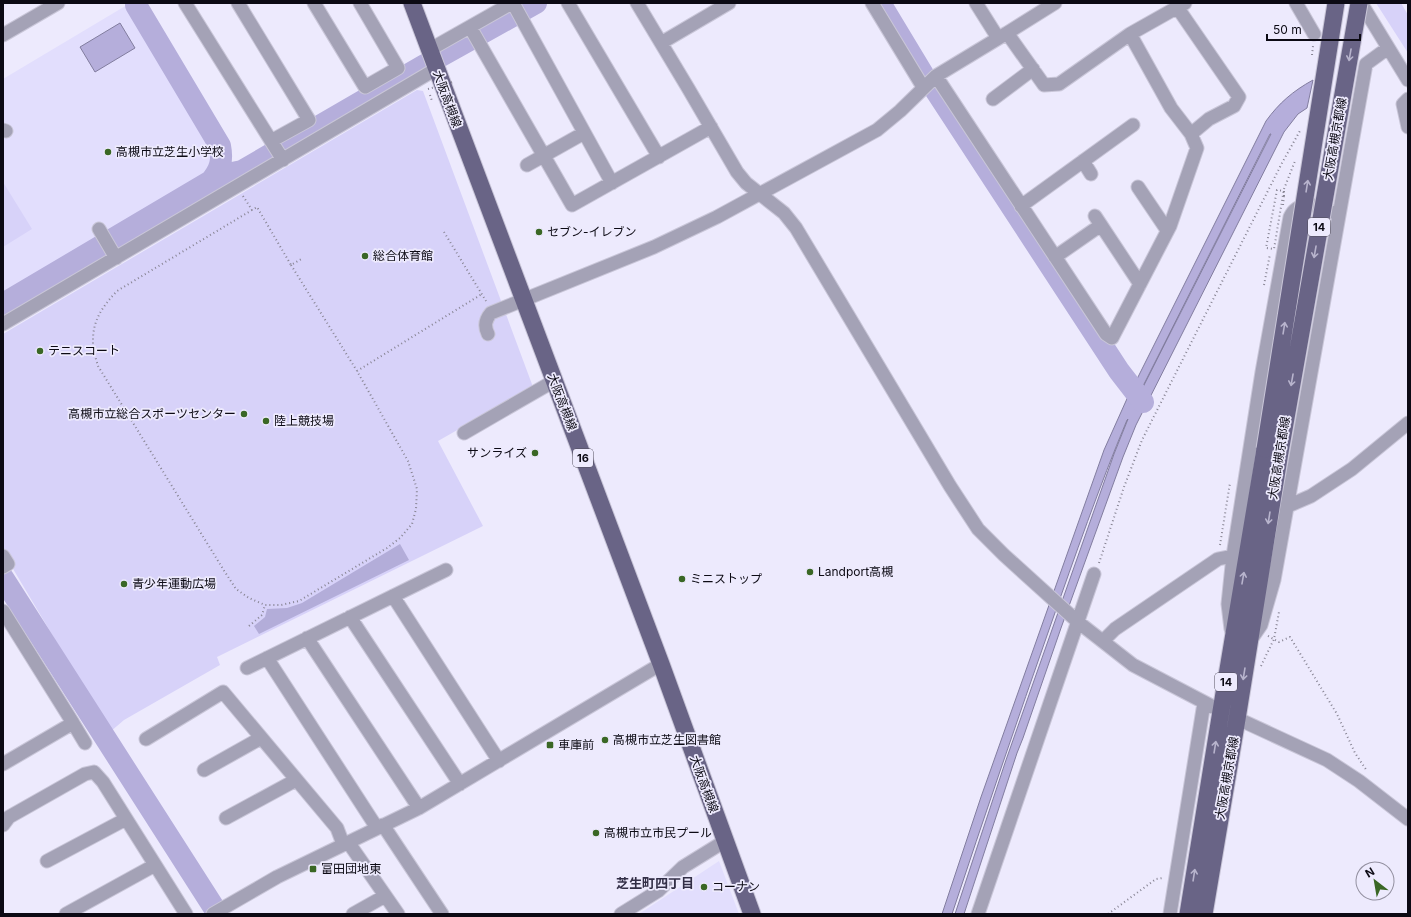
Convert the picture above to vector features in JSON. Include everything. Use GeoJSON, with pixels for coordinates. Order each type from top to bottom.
{"type":"FeatureCollection","features":[{"type":"Feature","properties":{"kind":"main road","name":"大阪高槻線"},"geometry":{"type":"LineString","coordinates":[[412,3],[661,664],[752,914]]}},
{"type":"Feature","properties":{"kind":"main road","name":"大阪高槻京都線"},"geometry":{"type":"LineString","coordinates":[[1204,914],[1237,719],[1253,636],[1272,451],[1336,3]]}},
{"type":"Feature","properties":{"kind":"main road","name":"大阪高槻京都線"},"geometry":{"type":"LineString","coordinates":[[1188,914],[1232,643],[1272,451],[1360,3]]}},
{"type":"Feature","properties":{"kind":"street"},"geometry":{"type":"LineString","coordinates":[[3,35],[58,3]]}},
{"type":"Feature","properties":{"kind":"street"},"geometry":{"type":"LineString","coordinates":[[185,3],[277,150]]}},
{"type":"Feature","properties":{"kind":"street"},"geometry":{"type":"LineString","coordinates":[[3,324],[114,254],[237,186],[309,120],[238,3]]}},
{"type":"Feature","properties":{"kind":"street"},"geometry":{"type":"LineString","coordinates":[[314,3],[365,87],[398,68],[360,3]]}},
{"type":"Feature","properties":{"kind":"street"},"geometry":{"type":"LineString","coordinates":[[429,50],[512,3],[612,183]]}},
{"type":"Feature","properties":{"kind":"street"},"geometry":{"type":"LineString","coordinates":[[568,3],[659,157]]}},
{"type":"Feature","properties":{"kind":"street"},"geometry":{"type":"LineString","coordinates":[[637,3],[737,172],[746,183],[784,213],[796,228],[876,364],[950,486],[978,529],[1004,556],[1046,594],[1078,622],[1133,665],[1204,703],[1327,760],[1359,781],[1408,819]]}},
{"type":"Feature","properties":{"kind":"street"},"geometry":{"type":"LineString","coordinates":[[662,43],[729,3]]}},
{"type":"Feature","properties":{"kind":"street"},"geometry":{"type":"LineString","coordinates":[[872,3],[924,87]]}},
{"type":"Feature","properties":{"kind":"street"},"geometry":{"type":"LineString","coordinates":[[976,3],[1033,69],[1044,85],[1059,84],[1130,34],[1175,6],[1239,97],[1234,106],[1209,119],[1191,134]]}},
{"type":"Feature","properties":{"kind":"street"},"geometry":{"type":"LineString","coordinates":[[488,334],[485,325],[491,313],[654,247],[717,217],[877,130],[900,111],[936,76],[1055,3]]}},
{"type":"Feature","properties":{"kind":"street"},"geometry":{"type":"LineString","coordinates":[[1296,3],[1314,34]]}},
{"type":"Feature","properties":{"kind":"street"},"geometry":{"type":"LineString","coordinates":[[1360,3],[1408,80]]}},
{"type":"Feature","properties":{"kind":"street"},"geometry":{"type":"LineString","coordinates":[[470,27],[572,205],[711,128]]}},
{"type":"Feature","properties":{"kind":"street"},"geometry":{"type":"LineString","coordinates":[[936,76],[1106,334],[1112,338],[1167,230],[1197,148],[1191,134],[1171,108],[1130,34]]}},
{"type":"Feature","properties":{"kind":"street"},"geometry":{"type":"LineString","coordinates":[[1253,636],[1261,625],[1274,580],[1366,64],[1388,48]]}},
{"type":"Feature","properties":{"kind":"street"},"geometry":{"type":"LineString","coordinates":[[277,150],[398,92],[436,69]]}},
{"type":"Feature","properties":{"kind":"street"},"geometry":{"type":"LineString","coordinates":[[993,99],[1033,69]]}},
{"type":"Feature","properties":{"kind":"street"},"geometry":{"type":"LineString","coordinates":[[387,74],[398,92]]}},
{"type":"Feature","properties":{"kind":"street"},"geometry":{"type":"LineString","coordinates":[[1408,99],[1404,104],[1408,127]]}},
{"type":"Feature","properties":{"kind":"street"},"geometry":{"type":"LineString","coordinates":[[1021,206],[1083,161],[1125,138],[1133,125]]}},
{"type":"Feature","properties":{"kind":"street"},"geometry":{"type":"LineString","coordinates":[[527,165],[584,132]]}},
{"type":"Feature","properties":{"kind":"street"},"geometry":{"type":"LineString","coordinates":[[1083,161],[1091,174]]}},
{"type":"Feature","properties":{"kind":"street"},"geometry":{"type":"LineString","coordinates":[[1314,205],[1337,179],[1349,162]]}},
{"type":"Feature","properties":{"kind":"street"},"geometry":{"type":"LineString","coordinates":[[1138,187],[1167,230]]}},
{"type":"Feature","properties":{"kind":"street"},"geometry":{"type":"LineString","coordinates":[[1232,643],[1228,604],[1233,556],[1262,372],[1290,217],[1293,211],[1298,208],[1314,205],[1326,209],[1332,213],[1338,221]]}},
{"type":"Feature","properties":{"kind":"street"},"geometry":{"type":"LineString","coordinates":[[1055,257],[1098,220],[1140,284]]}},
{"type":"Feature","properties":{"kind":"street"},"geometry":{"type":"LineString","coordinates":[[101,232],[114,254]]}},
{"type":"Feature","properties":{"kind":"street"},"geometry":{"type":"LineString","coordinates":[[464,433],[554,381]]}},
{"type":"Feature","properties":{"kind":"street"},"geometry":{"type":"LineString","coordinates":[[1288,506],[1311,496],[1352,469],[1408,423]]}},
{"type":"Feature","properties":{"kind":"street"},"geometry":{"type":"LineString","coordinates":[[1103,641],[1115,629],[1218,560],[1233,556]]}},
{"type":"Feature","properties":{"kind":"street"},"geometry":{"type":"LineString","coordinates":[[247,668],[446,570]]}},
{"type":"Feature","properties":{"kind":"street"},"geometry":{"type":"LineString","coordinates":[[978,914],[1094,574]]}},
{"type":"Feature","properties":{"kind":"street"},"geometry":{"type":"LineString","coordinates":[[393,596],[499,761]]}},
{"type":"Feature","properties":{"kind":"street"},"geometry":{"type":"LineString","coordinates":[[3,611],[85,743]]}},
{"type":"Feature","properties":{"kind":"street"},"geometry":{"type":"LineString","coordinates":[[350,617],[460,784]]}},
{"type":"Feature","properties":{"kind":"street"},"geometry":{"type":"LineString","coordinates":[[307,638],[419,808]]}},
{"type":"Feature","properties":{"kind":"street"},"geometry":{"type":"LineString","coordinates":[[267,658],[380,826],[442,914]]}},
{"type":"Feature","properties":{"kind":"street"},"geometry":{"type":"LineString","coordinates":[[213,914],[277,877],[419,808],[661,664]]}},
{"type":"Feature","properties":{"kind":"street"},"geometry":{"type":"LineString","coordinates":[[146,738],[223,692],[337,828],[346,843],[398,914]]}},
{"type":"Feature","properties":{"kind":"street"},"geometry":{"type":"LineString","coordinates":[[1170,914],[1204,703]]}},
{"type":"Feature","properties":{"kind":"street"},"geometry":{"type":"LineString","coordinates":[[3,764],[73,723]]}},
{"type":"Feature","properties":{"kind":"street"},"geometry":{"type":"LineString","coordinates":[[204,770],[261,738]]}},
{"type":"Feature","properties":{"kind":"street"},"geometry":{"type":"LineString","coordinates":[[3,825],[9,817],[85,774],[94,772],[103,782],[186,914]]}},
{"type":"Feature","properties":{"kind":"street"},"geometry":{"type":"LineString","coordinates":[[226,818],[296,780]]}},
{"type":"Feature","properties":{"kind":"street"},"geometry":{"type":"LineString","coordinates":[[47,861],[126,819]]}},
{"type":"Feature","properties":{"kind":"street"},"geometry":{"type":"LineString","coordinates":[[621,914],[658,891],[683,867],[725,841]]}},
{"type":"Feature","properties":{"kind":"street"},"geometry":{"type":"LineString","coordinates":[[66,914],[155,866]]}},
{"type":"Feature","properties":{"kind":"street"},"geometry":{"type":"LineString","coordinates":[[353,914],[385,896]]}},
{"type":"Feature","properties":{"kind":"path"},"geometry":{"type":"LineString","coordinates":[[1311,57],[1314,34]]}},
{"type":"Feature","properties":{"kind":"path"},"geometry":{"type":"LineString","coordinates":[[428,89],[453,82]]}},
{"type":"Feature","properties":{"kind":"path"},"geometry":{"type":"LineString","coordinates":[[1094,574],[1142,440],[1282,163],[1301,129]]}},
{"type":"Feature","properties":{"kind":"path"},"geometry":{"type":"LineString","coordinates":[[237,186],[252,210]]}},
{"type":"Feature","properties":{"kind":"path"},"geometry":{"type":"LineString","coordinates":[[1274,249],[1266,248],[1277,190],[1284,191],[1284,196]]}},
{"type":"Feature","properties":{"kind":"path"},"geometry":{"type":"LineString","coordinates":[[257,207],[357,371],[408,461],[417,489],[416,509],[412,524],[400,538],[388,548],[299,601],[281,605],[265,605],[249,598],[236,589],[98,366],[92,345],[95,324],[103,306],[117,291],[252,210],[257,207]]}},
{"type":"Feature","properties":{"kind":"path"},"geometry":{"type":"LineString","coordinates":[[444,232],[488,305]]}},
{"type":"Feature","properties":{"kind":"path"},"geometry":{"type":"LineString","coordinates":[[291,265],[303,258]]}},
{"type":"Feature","properties":{"kind":"path"},"geometry":{"type":"LineString","coordinates":[[357,371],[482,294]]}},
{"type":"Feature","properties":{"kind":"path"},"geometry":{"type":"LineString","coordinates":[[249,626],[262,615],[265,605]]}},
{"type":"Feature","properties":{"kind":"path"},"geometry":{"type":"LineString","coordinates":[[1253,636],[1278,642],[1290,637],[1337,714],[1355,753],[1368,771]]}},
{"type":"Feature","properties":{"kind":"path"},"geometry":{"type":"LineString","coordinates":[[1108,914],[1156,879],[1176,876]]}},
{"type":"Feature","properties":{"kind":"shaded area"},"geometry":{"type":"Polygon","coordinates":[[[1376,3],[1401,3],[1408,15],[1408,53],[1376,3]]]}},
{"type":"Feature","properties":{"kind":"shaded area","name":"高槻市立芝生小学校"},"geometry":{"type":"Polygon","coordinates":[[[127,5],[213,145],[214,160],[207,173],[3,296],[3,79],[127,5]]]}},
{"type":"Feature","properties":{"kind":"shaded area"},"geometry":{"type":"Polygon","coordinates":[[[120,23],[135,48],[95,72],[80,47],[120,23]]]}},
{"type":"Feature","properties":{"kind":"shaded area"},"geometry":{"type":"Polygon","coordinates":[[[1313,80],[1307,108],[1298,114],[1284,132],[1136,425],[1123,457],[1017,753],[964,914],[955,914],[1006,760],[1114,454],[1128,419],[1127,420],[1097,496],[1069,573],[952,914],[942,914],[981,797],[1104,450],[1130,392],[1129,390],[1131,386],[1133,387],[1266,121],[1281,103],[1313,80]],[[1270,134],[1140,393],[1271,134],[1270,134]]]}},
{"type":"Feature","properties":{"kind":"shaded area","name":"高槻市立総合スポーツセンター"},"geometry":{"type":"Polygon","coordinates":[[[417,90],[423,91],[533,387],[438,441],[483,526],[217,657],[220,665],[124,720],[110,732],[3,552],[3,334],[417,90]]]}},
{"type":"Feature","properties":{"kind":"shaded area"},"geometry":{"type":"Polygon","coordinates":[[[3,182],[32,229],[3,247],[3,182]]]}},
{"type":"Feature","properties":{"kind":"shaded area"},"geometry":{"type":"Polygon","coordinates":[[[400,544],[409,560],[259,634],[254,626],[265,617],[267,609],[287,608],[302,603],[400,544]]]}},
{"type":"Feature","properties":{"kind":"shaded area","name":"コーナン"},"geometry":{"type":"Polygon","coordinates":[[[719,861],[739,914],[639,914],[719,861]]]}},
{"type":"Feature","properties":{"kind":"waterway"},"geometry":{"type":"LineString","coordinates":[[211,181],[223,175],[242,171],[423,66],[536,3]]}},
{"type":"Feature","properties":{"kind":"waterway"},"geometry":{"type":"LineString","coordinates":[[880,3],[924,76],[934,88],[1119,371],[1143,402]]}},
{"type":"Feature","properties":{"kind":"waterway"},"geometry":{"type":"LineString","coordinates":[[3,304],[211,181],[219,169],[221,161],[220,146],[136,5]]}},
{"type":"Feature","properties":{"kind":"waterway"},"geometry":{"type":"LineString","coordinates":[[3,578],[218,914]]}},
{"type":"Feature","properties":{"kind":"place","name":"高槻市立芝生小学校"},"geometry":{"type":"Point","coordinates":[108,152]}},
{"type":"Feature","properties":{"kind":"place","name":"セブン-イレブン"},"geometry":{"type":"Point","coordinates":[539,232]}},
{"type":"Feature","properties":{"kind":"place","name":"総合体育館"},"geometry":{"type":"Point","coordinates":[365,256]}},
{"type":"Feature","properties":{"kind":"place","name":"テニスコート"},"geometry":{"type":"Point","coordinates":[40,351]}},
{"type":"Feature","properties":{"kind":"place","name":"高槻市立総合スポーツセンター"},"geometry":{"type":"Point","coordinates":[244,414]}},
{"type":"Feature","properties":{"kind":"place","name":"陸上競技場"},"geometry":{"type":"Point","coordinates":[266,421]}},
{"type":"Feature","properties":{"kind":"place","name":"サンライズ"},"geometry":{"type":"Point","coordinates":[535,453]}},
{"type":"Feature","properties":{"kind":"place","name":"Landport高槻"},"geometry":{"type":"Point","coordinates":[810,572]}},
{"type":"Feature","properties":{"kind":"place","name":"ミニストップ"},"geometry":{"type":"Point","coordinates":[682,579]}},
{"type":"Feature","properties":{"kind":"place","name":"青少年運動広場"},"geometry":{"type":"Point","coordinates":[124,584]}},
{"type":"Feature","properties":{"kind":"place","name":"高槻市立芝生図書館"},"geometry":{"type":"Point","coordinates":[605,740]}},
{"type":"Feature","properties":{"kind":"place","name":"車庫前"},"geometry":{"type":"Point","coordinates":[550,745]}},
{"type":"Feature","properties":{"kind":"place","name":"高槻市立市民プール"},"geometry":{"type":"Point","coordinates":[596,833]}},
{"type":"Feature","properties":{"kind":"place","name":"富田団地東"},"geometry":{"type":"Point","coordinates":[313,869]}},
{"type":"Feature","properties":{"kind":"place","name":"コーナン"},"geometry":{"type":"Point","coordinates":[704,887]}},
{"type":"Feature","properties":{"kind":"district","name":"芝生町四丁目"},"geometry":{"type":"Point","coordinates":[655,883]}}]}
